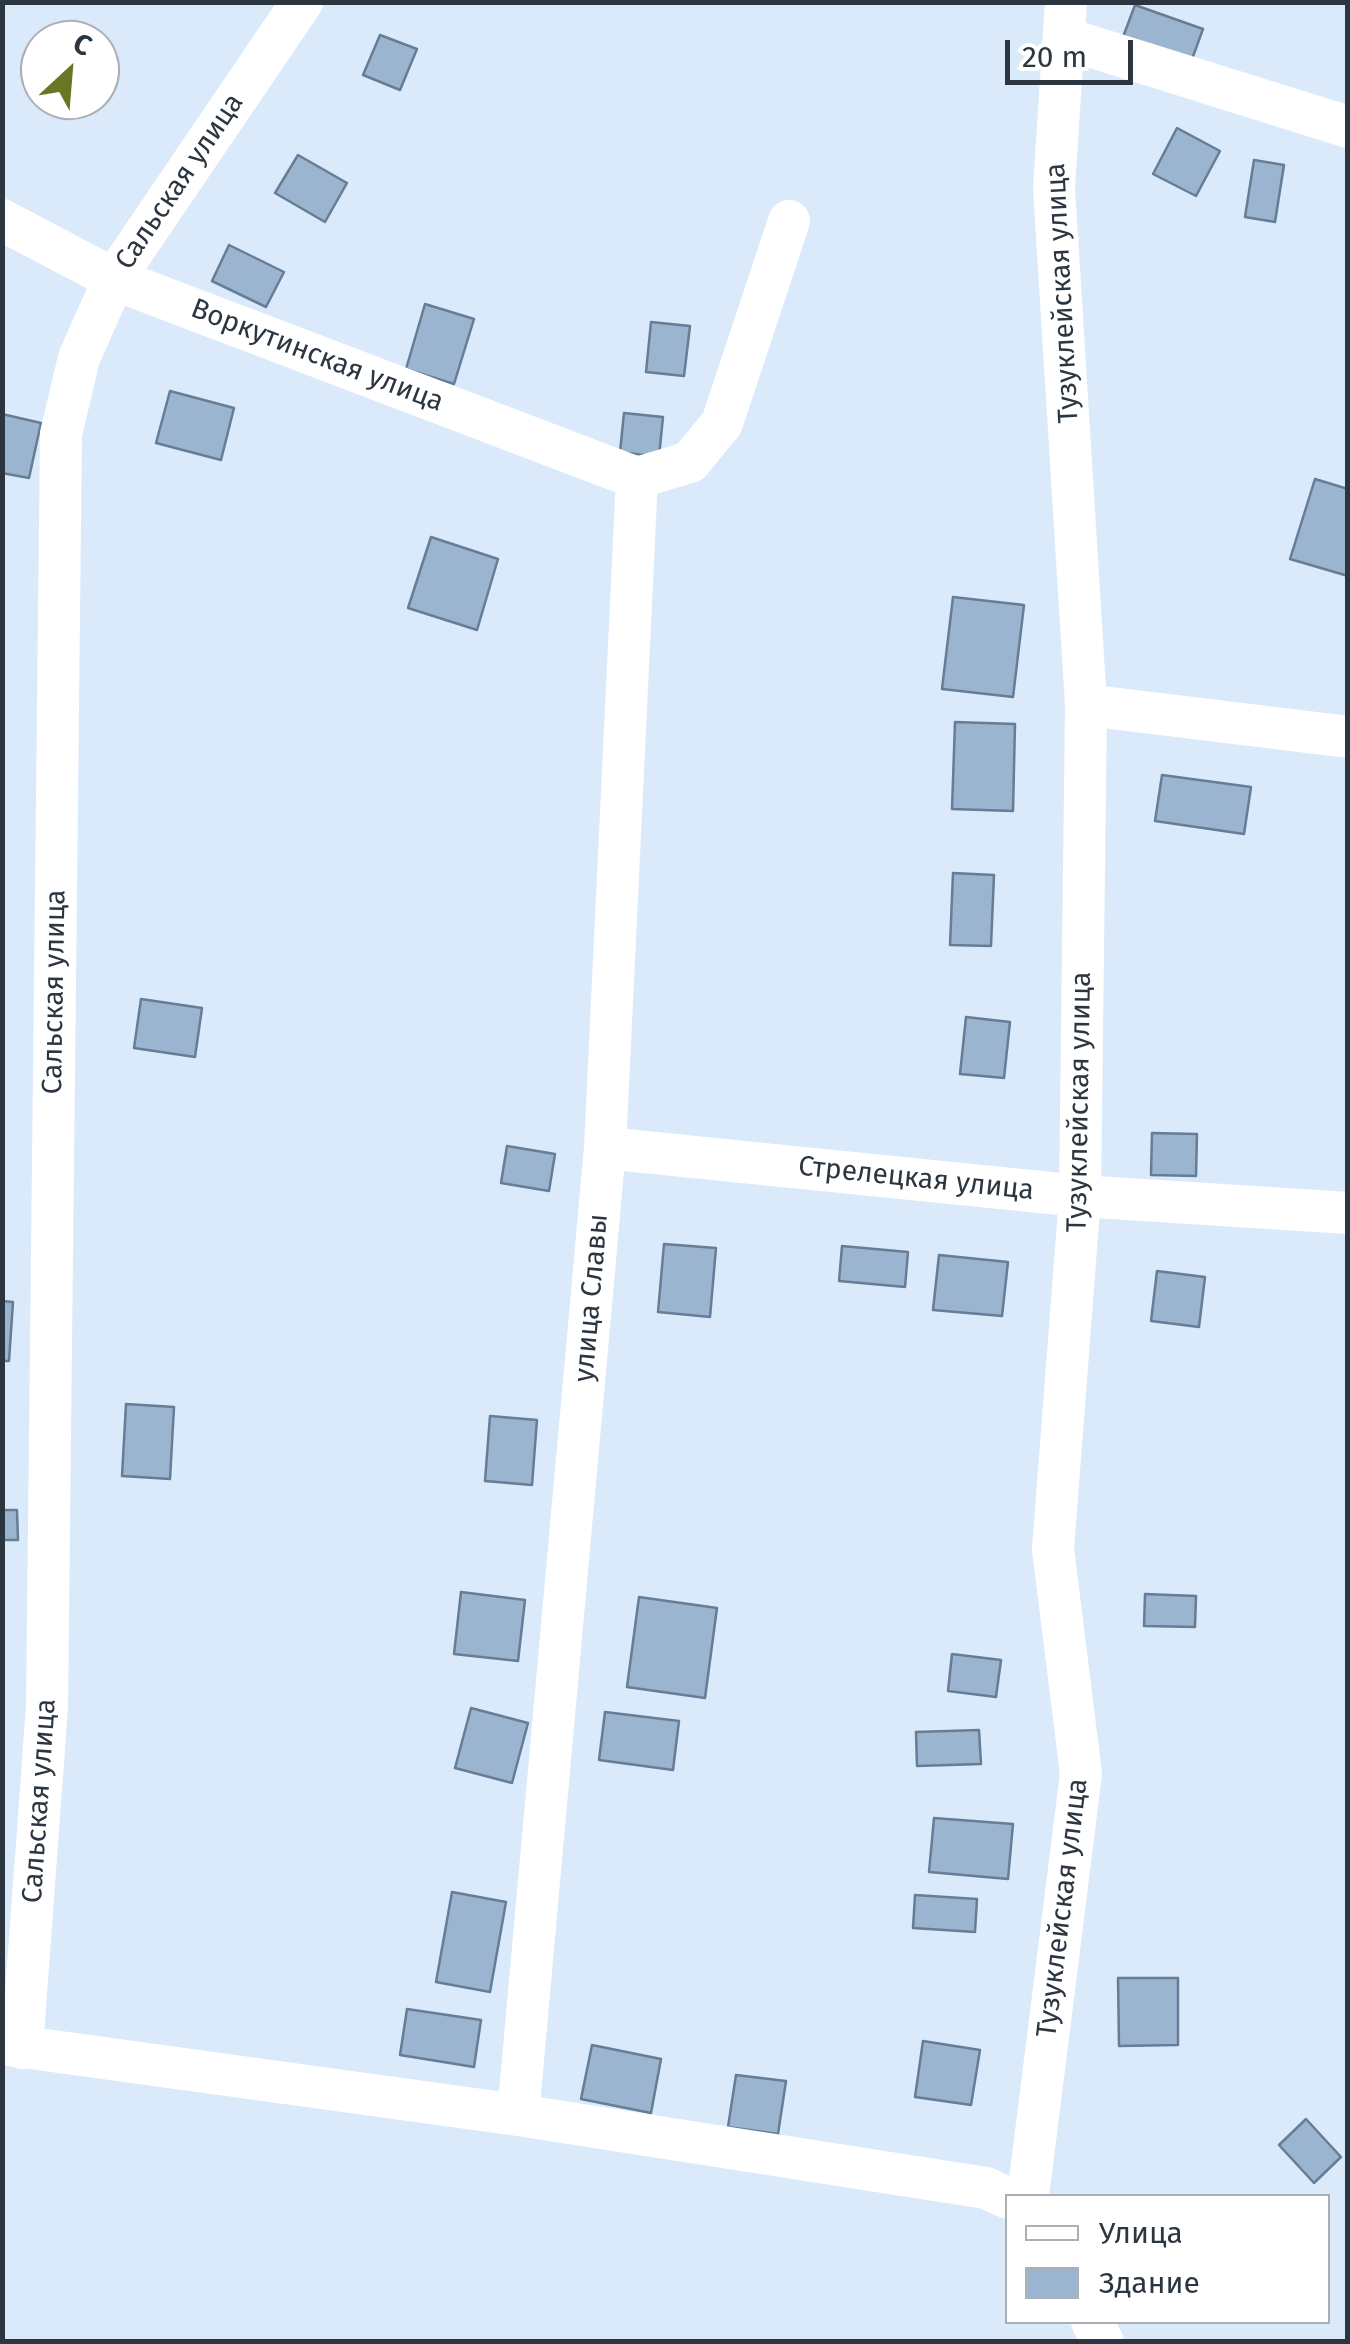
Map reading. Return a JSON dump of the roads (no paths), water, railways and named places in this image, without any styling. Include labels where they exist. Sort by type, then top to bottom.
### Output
[{"type":"street","name":"Сальская улица","points":[[12,2046],[48,1708],[61,434],[79,358],[114,278],[302,2]]},
{"type":"street","points":[[1065,20],[1348,127]]},
{"type":"street","name":"Тузуклейская улица","points":[[1028,2194],[1081,1774],[1053,1549],[1080,1196],[1086,706],[1054,188],[1065,20]]},
{"type":"street","name":"Воркутинская улица","points":[[2,220],[114,278],[637,478]]},
{"type":"street","points":[[637,478],[690,462],[722,423],[789,221]]},
{"type":"street","name":"улица Славы","points":[[518,2115],[605,1148],[637,478]]},
{"type":"street","points":[[1086,706],[1348,738]]},
{"type":"street","name":"Стрелецкая улица","points":[[605,1148],[1080,1196],[1348,1212]]},
{"type":"street","points":[[12,2046],[518,2115],[986,2188],[1005,2197]]}]
